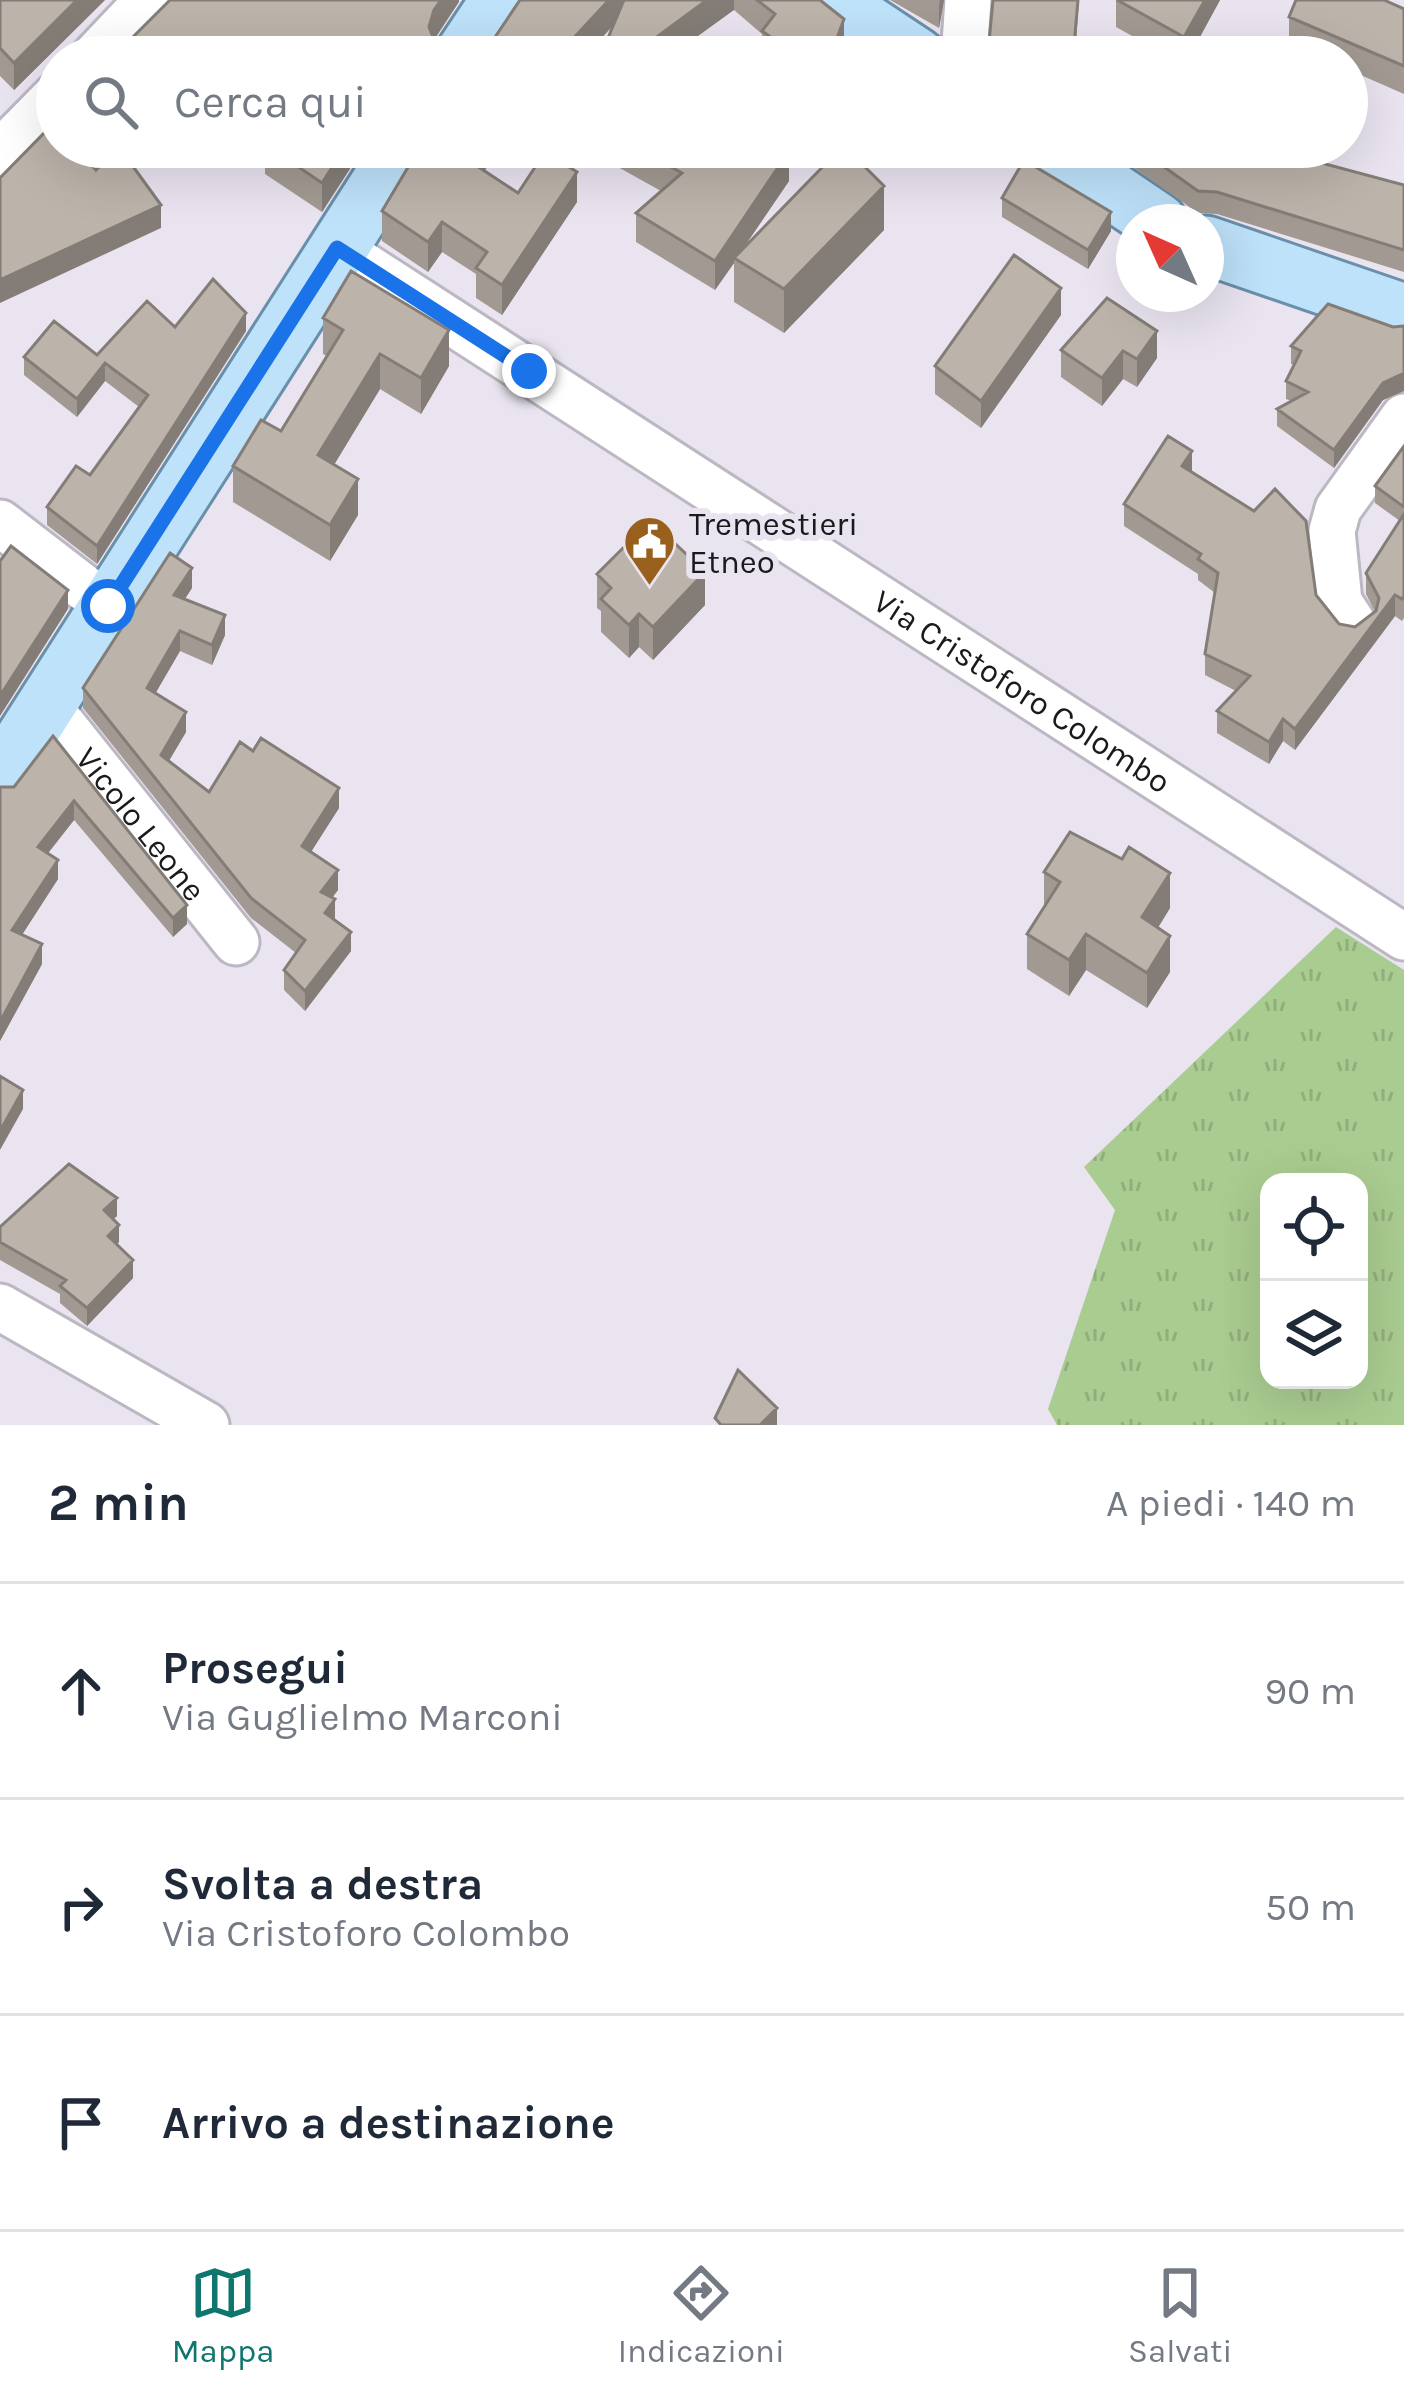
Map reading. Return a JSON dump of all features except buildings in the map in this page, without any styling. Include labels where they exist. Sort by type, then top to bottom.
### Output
[{"type":"main road","points":[[476,36],[500,0]]},
{"type":"main road","points":[[831,0],[885,36]]},
{"type":"main road","points":[[0,777],[389,168]]},
{"type":"main road","points":[[1078,168],[1131,204]]},
{"type":"main road","points":[[1224,251],[1404,313]]},
{"type":"street","points":[[114,36],[148,0]]},
{"type":"street","points":[[965,36],[968,0]]},
{"type":"street","points":[[7,133],[36,111]]},
{"type":"street","name":"Via Cristoforo Colombo","points":[[337,248],[1327,904],[1404,938]]},
{"type":"street","points":[[1352,622],[1339,602],[1332,530],[1338,509],[1404,416]]},
{"type":"street","points":[[0,523],[108,606]]},
{"type":"street","name":"Vicolo Leone","points":[[46,704],[236,942]]},
{"type":"street","points":[[0,1307],[206,1425]]},
{"type":"green space","points":[[1336,927],[1404,970],[1404,1425],[1057,1425],[1048,1409],[1115,1210],[1084,1167]]},
{"type":"place","name":"Tremestieri Etneo","points":[[650,588]]},
{"type":"route","points":[[108,606],[337,248],[529,371]]}]
